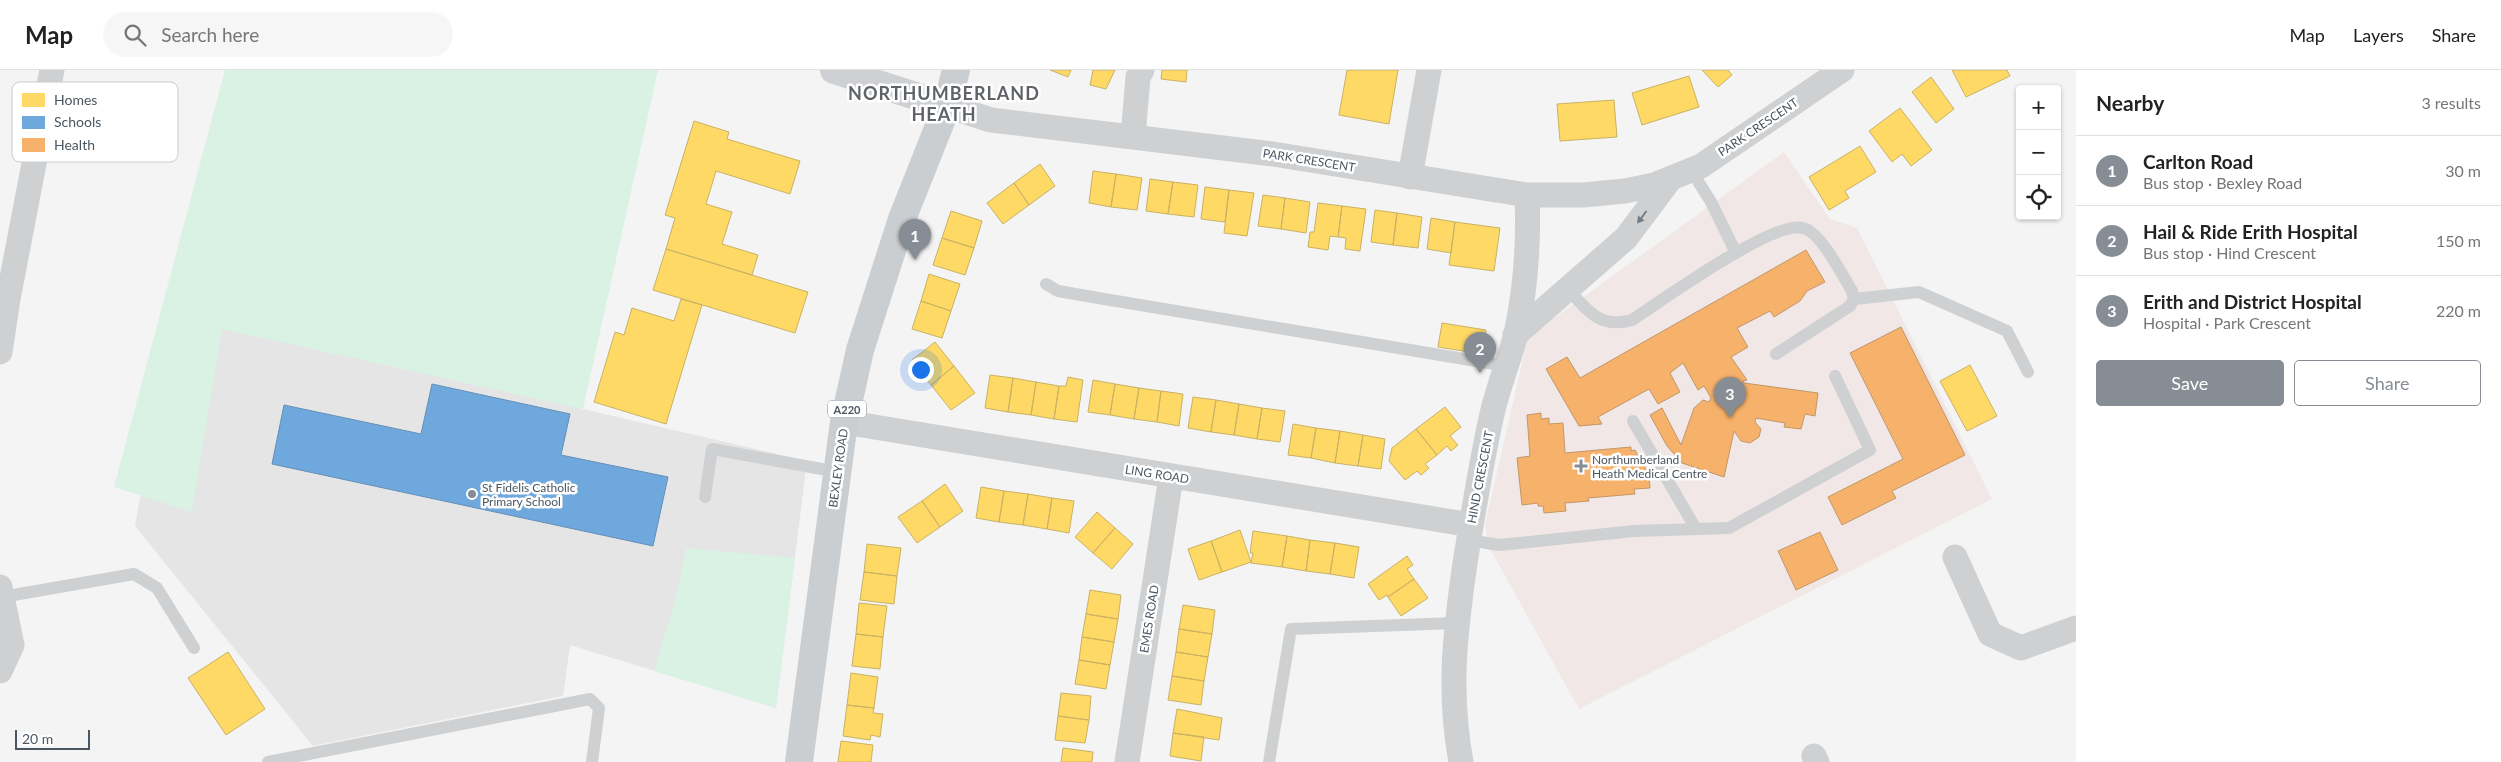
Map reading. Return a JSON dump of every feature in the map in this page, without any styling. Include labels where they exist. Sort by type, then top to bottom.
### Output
[{"type":"main road","name":"BEXLEY ROAD","points":[[800,762],[844,422],[860,350],[902,219],[947,106],[956,70]]},
{"type":"street","points":[[834,70],[947,106]]},
{"type":"street","points":[[1133,136],[1138,77],[1142,70]]},
{"type":"street","points":[[1410,177],[1428,70]]},
{"type":"street","name":"PARK CRESCENT","points":[[947,106],[991,120],[1273,154],[1527,196],[1583,196],[1654,185],[1701,166],[1842,70]]},
{"type":"street","points":[[0,352],[4,299],[33,162]]},
{"type":"street","name":"PARK CRESCENT","points":[[1516,335],[1626,238],[1681,174]]},
{"type":"street","name":"HIND CRESCENT","points":[[1461,762],[1455,728],[1452,668],[1457,623],[1470,532],[1492,413],[1516,335],[1526,282],[1527,196]]},
{"type":"street","name":"LING ROAD","points":[[844,422],[1171,477],[1470,532]]},
{"type":"street","name":"EMES ROAD","points":[[1127,762],[1171,477]]},
{"type":"street","points":[[1955,557],[1990,634],[2022,648],[2076,628]]},
{"type":"street","points":[[0,671],[12,645],[1,592]]},
{"type":"lane","points":[[1681,174],[1712,202],[1736,253]]},
{"type":"lane","points":[[1568,289],[1601,320],[1619,324],[1632,320],[1736,253],[1770,236],[1802,227],[1810,231],[1818,239],[1852,291],[1854,299],[1850,306],[1776,354]]},
{"type":"lane","points":[[1046,284],[1058,291],[1506,366]]},
{"type":"lane","points":[[1854,299],[1919,292],[2008,331],[2028,372]]},
{"type":"lane","points":[[1470,532],[1499,545],[1634,531],[1729,528],[1870,450],[1835,376]]},
{"type":"lane","points":[[1633,421],[1696,529]]},
{"type":"lane","points":[[705,497],[712,449],[838,472]]},
{"type":"lane","points":[[1,592],[134,574],[157,588],[194,648]]},
{"type":"lane","points":[[1269,762],[1291,629],[1457,623]]},
{"type":"lane","points":[[268,762],[590,699],[599,708],[592,762]]},
{"type":"shaded area","points":[[1784,152],[1830,219],[1857,228],[1992,499],[1579,709],[1489,547],[1485,525],[1528,337]]},
{"type":"shaded area","name":"St Fidelis Catholic Primary School","points":[[174,306],[583,409],[807,461],[776,708],[570,645],[563,696],[313,746],[135,526]]},
{"type":"green space","points":[[225,70],[658,70],[583,409],[222,329],[192,512],[114,487]]},
{"type":"green space","points":[[686,548],[795,558],[776,708],[654,671],[675,601]]},
{"type":"building: Homes","points":[[1050,70],[1071,70],[1068,77]]},
{"type":"building: Homes","points":[[1093,70],[1115,70],[1106,89],[1090,85]]},
{"type":"building: Homes","points":[[1162,70],[1187,70],[1186,82],[1161,79]]},
{"type":"building: Homes","points":[[1347,70],[1398,70],[1389,124],[1339,115]]},
{"type":"building: Homes","points":[[1702,70],[1728,70],[1732,75],[1718,87]]},
{"type":"building: Homes","points":[[1952,70],[2007,70],[2010,76],[1966,97]]},
{"type":"building: Homes","points":[[1689,76],[1699,107],[1642,125],[1632,93]]},
{"type":"building: Homes","points":[[1931,77],[1954,109],[1936,123],[1912,92]]},
{"type":"building: Homes","points":[[1614,100],[1617,137],[1560,141],[1557,104]]},
{"type":"building: Homes","points":[[1900,108],[1932,150],[1911,166],[1902,154],[1892,162],[1869,131]]},
{"type":"building: Homes","points":[[694,121],[729,132],[727,139],[800,161],[790,194],[716,171],[706,204],[732,212],[722,244],[758,255],[752,275],[666,249],[675,218],[665,215]]},
{"type":"building: Homes","points":[[1860,146],[1876,172],[1845,191],[1849,198],[1829,210],[1809,177]]},
{"type":"building: Homes","points":[[1040,164],[1055,186],[1029,205],[1014,183]]},
{"type":"building: Homes","points":[[1093,171],[1116,174],[1111,207],[1089,203]]},
{"type":"building: Homes","points":[[1116,174],[1142,178],[1137,210],[1111,207]]},
{"type":"building: Homes","points":[[1150,179],[1173,182],[1168,214],[1146,211]]},
{"type":"building: Homes","points":[[1173,182],[1198,185],[1194,217],[1168,214]]},
{"type":"building: Homes","points":[[1014,183],[1029,205],[1003,224],[987,203]]},
{"type":"building: Homes","points":[[1205,187],[1229,190],[1225,222],[1201,219]]},
{"type":"building: Homes","points":[[1229,190],[1254,193],[1247,236],[1224,233]]},
{"type":"building: Homes","points":[[1263,195],[1285,198],[1281,229],[1258,226]]},
{"type":"building: Homes","points":[[1285,198],[1310,202],[1306,233],[1281,229]]},
{"type":"building: Homes","points":[[1318,203],[1342,206],[1338,237],[1330,236],[1328,250],[1308,247],[1310,232],[1314,232]]},
{"type":"building: Homes","points":[[1342,206],[1366,209],[1360,251],[1345,249],[1346,238],[1338,237]]},
{"type":"building: Homes","points":[[1375,210],[1397,213],[1393,245],[1371,242]]},
{"type":"building: Homes","points":[[951,211],[982,221],[974,248],[942,238]]},
{"type":"building: Homes","points":[[1397,213],[1422,217],[1418,248],[1393,245]]},
{"type":"building: Homes","points":[[1431,218],[1455,222],[1451,253],[1427,249]]},
{"type":"building: Homes","points":[[1455,222],[1500,228],[1494,271],[1449,265]]},
{"type":"building: Homes","points":[[942,238],[974,248],[965,275],[933,265]]},
{"type":"building: Homes","points":[[666,249],[808,292],[795,333],[653,290]]},
{"type":"building: Homes","points":[[929,274],[960,284],[951,311],[921,301]]},
{"type":"building: Homes","points":[[681,299],[702,305],[666,424],[594,402],[615,332],[624,335],[632,308],[674,321]]},
{"type":"building: Homes","points":[[921,301],[951,311],[942,338],[912,329]]},
{"type":"building: Homes","points":[[1442,323],[1486,330],[1482,354],[1438,347]]},
{"type":"building: Homes","points":[[935,342],[954,366],[931,385],[912,360]]},
{"type":"building: Homes","points":[[1970,365],[1997,416],[1967,431],[1940,381]]},
{"type":"building: Homes","points":[[954,366],[975,393],[951,410],[931,385]]},
{"type":"building: Homes","points":[[990,375],[1013,378],[1008,412],[985,408]]},
{"type":"building: Homes","points":[[1068,377],[1083,380],[1077,422],[1054,419],[1059,386],[1066,386]]},
{"type":"building: Homes","points":[[1013,378],[1036,382],[1031,415],[1008,412]]},
{"type":"building: Homes","points":[[1093,380],[1115,384],[1110,415],[1088,412]]},
{"type":"building: Homes","points":[[1036,382],[1059,386],[1054,419],[1031,415]]},
{"type":"building: Homes","points":[[1115,384],[1139,388],[1134,419],[1110,415]]},
{"type":"building: Homes","points":[[1139,388],[1161,391],[1157,422],[1134,419]]},
{"type":"building: Homes","points":[[1161,391],[1183,394],[1179,426],[1157,422]]},
{"type":"building: Homes","points":[[1193,397],[1216,400],[1211,432],[1188,428]]},
{"type":"building: Homes","points":[[1216,400],[1239,404],[1234,435],[1211,432]]},
{"type":"building: Homes","points":[[1239,404],[1262,408],[1257,439],[1234,435]]},
{"type":"building: Homes","points":[[1445,407],[1461,427],[1450,436],[1458,445],[1451,451],[1447,446],[1437,455],[1416,429]]},
{"type":"building: Homes","points":[[1262,408],[1285,411],[1280,442],[1257,439]]},
{"type":"building: Homes","points":[[1293,424],[1316,428],[1311,458],[1288,455]]},
{"type":"building: Homes","points":[[1316,428],[1340,431],[1335,463],[1311,458]]},
{"type":"building: Homes","points":[[1416,429],[1437,455],[1425,464],[1429,468],[1421,475],[1417,471],[1405,480],[1389,461],[1392,448]]},
{"type":"building: Homes","points":[[1340,431],[1363,435],[1358,466],[1335,463]]},
{"type":"building: Homes","points":[[1363,435],[1385,439],[1381,469],[1358,466]]},
{"type":"building: Homes","points":[[945,484],[963,511],[940,527],[922,501]]},
{"type":"building: Homes","points":[[981,487],[1004,491],[999,522],[976,518]]},
{"type":"building: Homes","points":[[1004,491],[1028,494],[1023,525],[999,522]]},
{"type":"building: Homes","points":[[1028,494],[1052,498],[1047,529],[1023,525]]},
{"type":"building: Homes","points":[[1052,498],[1074,501],[1069,533],[1047,529]]},
{"type":"building: Homes","points":[[922,501],[940,527],[917,543],[898,517]]},
{"type":"building: Homes","points":[[1097,512],[1115,528],[1093,553],[1075,537]]},
{"type":"building: Homes","points":[[1115,528],[1133,544],[1112,569],[1093,553]]},
{"type":"building: Homes","points":[[1240,530],[1251,562],[1222,572],[1211,541]]},
{"type":"building: Homes","points":[[1253,531],[1287,536],[1282,567],[1251,563],[1253,553],[1250,553]]},
{"type":"building: Homes","points":[[1287,536],[1310,540],[1306,571],[1282,567]]},
{"type":"building: Homes","points":[[1310,540],[1335,543],[1330,574],[1306,571]]},
{"type":"building: Homes","points":[[1211,541],[1222,572],[1199,580],[1188,549]]},
{"type":"building: Homes","points":[[1335,543],[1359,547],[1354,578],[1330,574]]},
{"type":"building: Homes","points":[[867,544],[901,548],[897,576],[864,572]]},
{"type":"building: Homes","points":[[1407,556],[1413,565],[1407,569],[1414,579],[1388,597],[1387,595],[1379,600],[1368,584]]},
{"type":"building: Homes","points":[[864,572],[897,576],[894,604],[860,600]]},
{"type":"building: Homes","points":[[1414,579],[1428,598],[1401,616],[1388,597]]},
{"type":"building: Homes","points":[[1090,590],[1121,595],[1118,619],[1086,614]]},
{"type":"building: Homes","points":[[859,603],[887,606],[883,637],[856,634]]},
{"type":"building: Homes","points":[[1183,605],[1215,610],[1212,634],[1179,629]]},
{"type":"building: Homes","points":[[1086,614],[1118,619],[1114,642],[1082,637]]},
{"type":"building: Homes","points":[[1179,629],[1212,634],[1208,657],[1176,652]]},
{"type":"building: Homes","points":[[856,634],[883,637],[880,669],[852,666]]},
{"type":"building: Homes","points":[[1082,637],[1114,642],[1110,665],[1079,660]]},
{"type":"building: Homes","points":[[228,652],[265,709],[226,735],[188,678]]},
{"type":"building: Homes","points":[[1176,652],[1208,657],[1204,681],[1172,676]]},
{"type":"building: Homes","points":[[1079,660],[1110,665],[1106,689],[1075,684]]},
{"type":"building: Homes","points":[[851,673],[878,677],[874,708],[847,705]]},
{"type":"building: Homes","points":[[1172,676],[1204,681],[1201,705],[1168,700]]},
{"type":"building: Homes","points":[[1061,693],[1091,696],[1089,720],[1058,716]]},
{"type":"building: Homes","points":[[847,705],[874,708],[873,713],[883,714],[880,737],[871,735],[870,740],[843,736]]},
{"type":"building: Homes","points":[[1177,709],[1222,718],[1219,740],[1173,733]]},
{"type":"building: Homes","points":[[1058,716],[1089,720],[1085,743],[1055,740]]},
{"type":"building: Homes","points":[[1173,733],[1204,737],[1201,761],[1170,756]]},
{"type":"building: Homes","points":[[841,741],[873,745],[871,762],[838,762]]},
{"type":"building: Homes","points":[[1063,748],[1093,752],[1092,762],[1061,762]]},
{"type":"building: Schools","points":[[432,384],[570,414],[561,455],[668,477],[653,546],[272,464],[284,405],[421,434]]},
{"type":"building: Health","points":[[1806,250],[1825,282],[1807,291],[1800,301],[1774,317],[1770,311],[1737,328],[1748,347],[1731,357],[1747,380],[1743,381],[1744,383],[1818,393],[1815,416],[1805,414],[1801,429],[1784,427],[1785,423],[1756,418],[1755,422],[1761,429],[1759,437],[1750,443],[1741,441],[1734,431],[1724,477],[1682,463],[1667,446],[1650,415],[1662,408],[1681,445],[1694,408],[1703,400],[1709,402],[1711,398],[1704,386],[1698,390],[1683,363],[1670,373],[1680,392],[1658,404],[1649,389],[1598,417],[1602,424],[1579,426],[1546,369],[1567,357],[1580,378]]},
{"type":"building: Health","points":[[1901,327],[1965,455],[1892,491],[1896,498],[1842,525],[1828,497],[1903,459],[1850,353]]},
{"type":"building: Health","name":"Northumberland Heath Medical Centre","points":[[1541,413],[1541,419],[1549,418],[1549,424],[1563,423],[1565,453],[1631,447],[1631,451],[1635,450],[1649,475],[1650,488],[1634,489],[1635,494],[1588,498],[1589,501],[1565,503],[1566,511],[1544,513],[1543,506],[1538,506],[1538,503],[1522,505],[1517,458],[1530,456],[1527,415]]},
{"type":"building: Health","points":[[1820,532],[1838,570],[1796,590],[1778,551]]},
{"type":"place","name":"Carlton Road","points":[[915,260]]},
{"type":"place","name":"Hail & Ride Erith Hospital","points":[[1480,373]]},
{"type":"place","name":"Erith and District Hospital","points":[[1730,418]]},
{"type":"place","name":"Northumberland Heath Medical Centre","points":[[1581,466]]},
{"type":"place","name":"St Fidelis Catholic Primary School","points":[[472,494]]},
{"type":"district","name":"NORTHUMBERLAND HEATH","points":[[944,103]]}]
